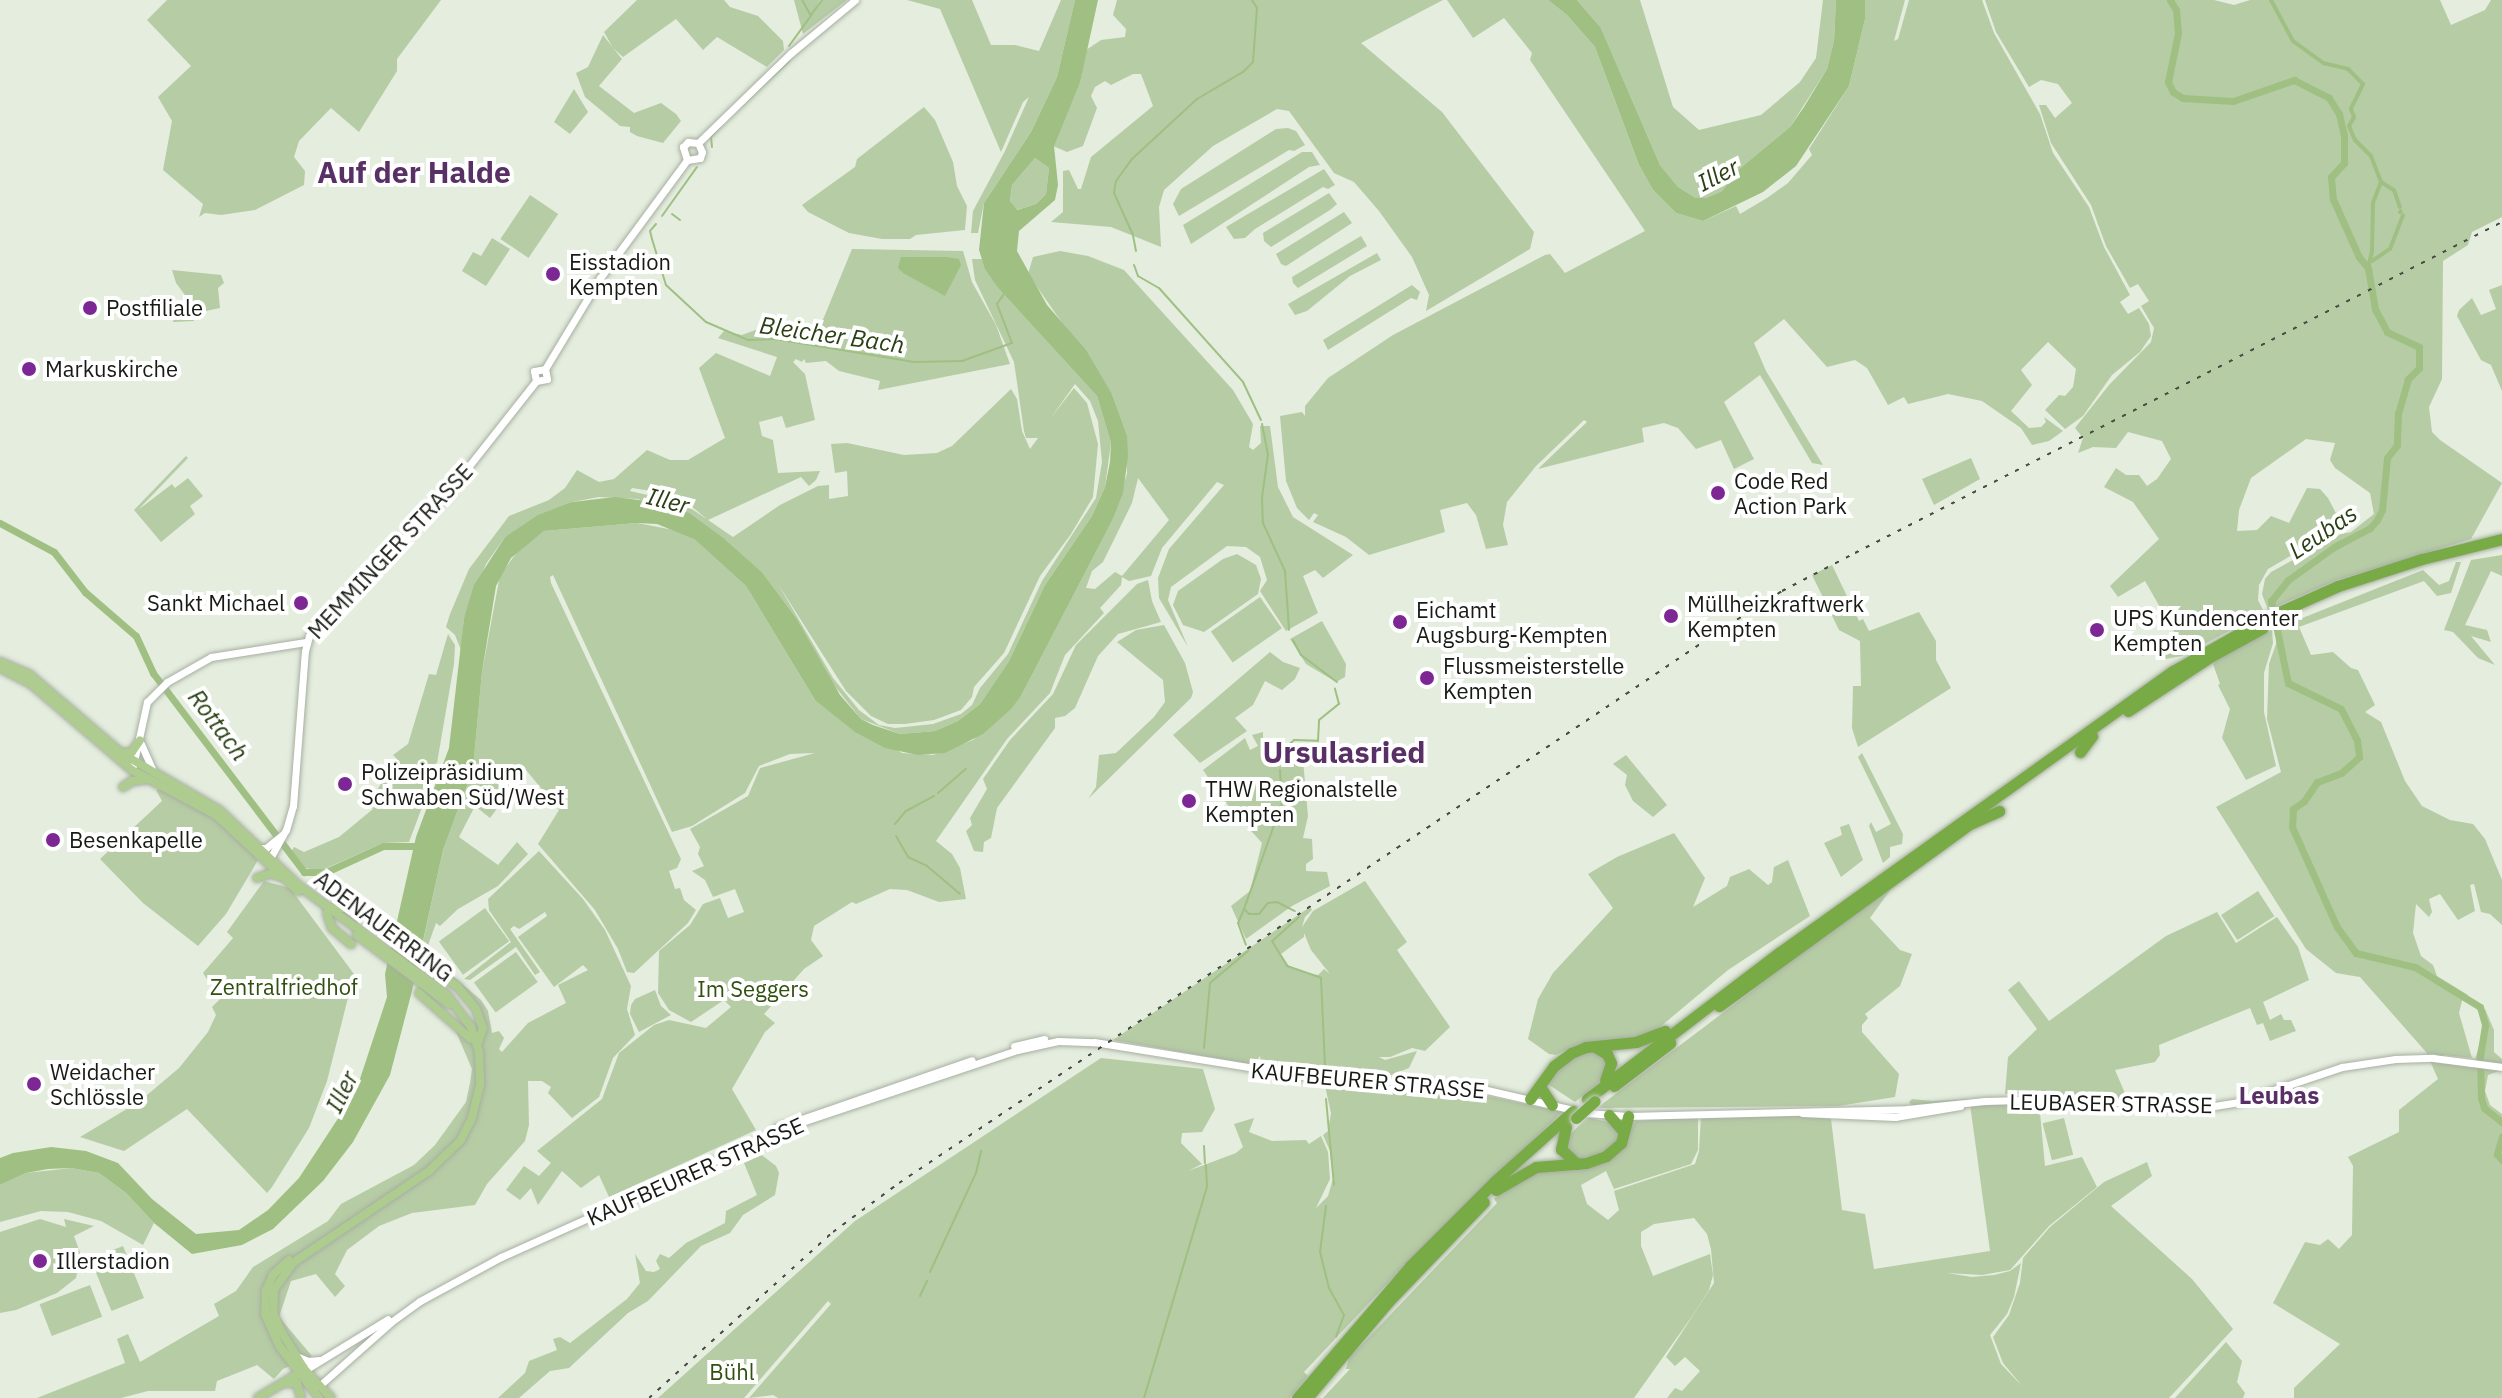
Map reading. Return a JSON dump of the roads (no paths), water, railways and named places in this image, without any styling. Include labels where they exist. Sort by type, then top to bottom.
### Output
[{"type":"highway","points":[[2177,661],[2206,651],[2386,569],[2480,548],[2502,539]]},
{"type":"highway","points":[[2480,548],[2502,547]]},
{"type":"highway","points":[[1591,1100],[1602,1086],[1687,1020],[2092,736],[2258,626]]},
{"type":"highway","points":[[1297,1398],[1410,1266],[1591,1100],[2072,741],[2206,651]]},
{"type":"highway","points":[[2072,741],[2102,712]]},
{"type":"highway","points":[[2080,752],[2092,736]]},
{"type":"highway","points":[[1970,824],[1999,811]]},
{"type":"highway","points":[[1533,1100],[1565,1056],[1595,1047],[1636,1042],[1687,1020]]},
{"type":"highway","points":[[1595,1047],[1607,1054],[1611,1063],[1602,1086]]},
{"type":"highway","points":[[1543,1083],[1552,1105]]},
{"type":"highway","points":[[1609,1115],[1621,1129]]},
{"type":"highway","points":[[1496,1190],[1536,1167],[1577,1164],[1606,1156],[1621,1143],[1625,1116]]},
{"type":"highway","points":[[1621,1143],[1625,1116]]},
{"type":"highway","points":[[1563,1124],[1561,1149],[1566,1158],[1577,1164]]},
{"type":"highway","points":[[1307,1398],[1389,1301],[1563,1124]]},
{"type":"main road","name":"MEMMINGER STRASSE","points":[[698,143],[786,58],[855,0]]},
{"type":"main road","name":"MEMMINGER STRASSE","points":[[687,160],[683,147],[692,142],[698,143]]},
{"type":"main road","name":"MEMMINGER STRASSE","points":[[134,766],[147,702],[158,689],[211,657],[306,642],[320,621],[446,495],[536,381],[547,379],[545,369],[608,265],[662,199],[687,160],[700,158],[702,152],[698,143]]},
{"type":"main road","points":[[269,861],[283,834],[296,785],[306,642]]},
{"type":"main road","name":"ADENAUERRING","points":[[0,662],[30,675],[134,766]]},
{"type":"main road","name":"ADENAUERRING","points":[[0,668],[30,683],[134,766],[219,810],[261,848],[278,876],[455,1002],[467,1025],[481,1070],[478,1098],[461,1140],[429,1171],[283,1265],[266,1290],[265,1314],[302,1372],[312,1394]]},
{"type":"main road","points":[[121,753],[132,752],[140,740]]},
{"type":"main road","points":[[123,787],[132,781],[156,777],[145,760],[140,740]]},
{"type":"main road","name":"ADENAUERRING","points":[[156,777],[216,815],[333,914]]},
{"type":"main road","points":[[261,848],[275,846]]},
{"type":"main road","points":[[257,878],[272,873],[278,876]]},
{"type":"main road","points":[[351,944],[334,931],[333,914],[359,916]]},
{"type":"main road","points":[[419,993],[438,1008],[454,1028],[474,1042],[483,1035],[481,1021],[457,986],[426,966]]},
{"type":"main road","points":[[454,1028],[467,1025],[477,1027],[481,1021]]},
{"type":"main road","name":"KAUFBEURER STRASSE","points":[[302,1372],[449,1279],[786,1123],[1024,1042],[1055,1038],[1261,1071],[1339,1080],[1458,1085],[1609,1115],[1787,1111]]},
{"type":"main road","name":"KAUFBEURER STRASSE","points":[[312,1394],[391,1322],[450,1283],[748,1144],[814,1118],[1017,1050],[1058,1041],[1094,1042]]},
{"type":"main road","name":"LEUBASER STRASSE","points":[[1787,1111],[1919,1108],[1969,1102],[2068,1099],[2208,1107],[2251,1098],[2342,1067],[2419,1057],[2502,1067]]},
{"type":"main road","points":[[1787,1111],[1838,1117],[1895,1117],[1946,1111],[1969,1102]]},
{"type":"main road","points":[[292,1358],[323,1360],[324,1368],[331,1375],[332,1398],[312,1394],[297,1383],[279,1384],[292,1358]]},
{"type":"main road","points":[[259,1397],[302,1372]]},
{"type":"waterway","name":"Bleicher Bach","points":[[789,46],[811,16],[802,0]]},
{"type":"waterway","points":[[811,15],[822,0]]},
{"type":"waterway","points":[[1136,251],[1133,235],[1114,193],[1116,181],[1132,159],[1197,99],[1243,72],[1253,62],[1257,8],[1252,0]]},
{"type":"waterway","name":"Leubas","points":[[2170,0],[2176,10],[2178,33],[2168,82],[2173,92],[2183,98],[2233,101],[2294,80],[2329,98],[2339,114],[2344,135],[2344,163],[2331,177],[2333,199],[2359,257],[2368,268],[2375,309],[2387,332],[2419,347],[2419,368],[2408,379],[2398,413],[2397,445],[2387,458],[2382,510],[2377,520],[2370,528],[2334,547],[2288,580],[2271,601],[2288,683],[2341,709],[2357,740],[2359,757],[2341,773],[2317,782],[2304,801],[2293,809],[2292,827],[2337,927],[2356,953],[2415,967],[2480,1007],[2485,1025],[2480,1056],[2481,1098],[2484,1108],[2502,1122]]},
{"type":"waterway","points":[[2271,0],[2293,41],[2323,63],[2348,69],[2363,84],[2351,109],[2354,117],[2349,126],[2355,140],[2371,156],[2381,182],[2373,203],[2372,251],[2368,268]]},
{"type":"waterway","name":"Bleicher Bach","points":[[736,111],[789,61]]},
{"type":"waterway","name":"Bleicher Bach","points":[[712,147],[711,137],[720,127]]},
{"type":"waterway","name":"Bleicher Bach","points":[[662,216],[697,167]]},
{"type":"waterway","points":[[2381,182],[2394,190],[2400,207]]},
{"type":"waterway","points":[[672,214],[680,220]]},
{"type":"waterway","points":[[2372,261],[2390,249],[2403,215]]},
{"type":"waterway","name":"Bleicher Bach","points":[[656,224],[650,231],[666,285],[706,322],[748,340],[775,339],[914,362],[962,361],[1012,343],[997,304],[1004,294]]},
{"type":"waterway","points":[[1134,265],[1138,276],[1159,288],[1243,382],[1261,420]]},
{"type":"waterway","points":[[1262,424],[1268,454],[1262,498],[1263,523],[1285,571],[1289,630]]},
{"type":"waterway","name":"Rottach","points":[[0,523],[54,552],[85,592],[136,636],[153,673],[304,872],[326,872],[383,846],[424,846]]},
{"type":"waterway","points":[[1293,640],[1301,655],[1337,682]]},
{"type":"waterway","points":[[1283,750],[1294,740],[1318,741],[1319,720],[1339,704],[1335,689]]},
{"type":"waterway","points":[[938,793],[966,769]]},
{"type":"waterway","points":[[1280,770],[1282,803],[1244,909],[1249,914],[1259,914],[1268,903],[1277,902],[1295,911]]},
{"type":"waterway","points":[[895,824],[906,811],[934,796]]},
{"type":"waterway","points":[[896,836],[908,857],[927,866],[960,894]]},
{"type":"waterway","points":[[1244,909],[1238,923],[1246,945]]},
{"type":"waterway","points":[[1299,917],[1272,941],[1287,966],[1321,978],[1325,1065]]},
{"type":"waterway","points":[[1204,1048],[1210,983],[1248,951]]},
{"type":"waterway","points":[[1326,1099],[1334,1185]]},
{"type":"waterway","name":"Leubas","points":[[2502,1136],[2497,1154],[2502,1160]]},
{"type":"waterway","points":[[1204,1146],[1205,1163]]},
{"type":"waterway","points":[[930,1272],[976,1173],[981,1151]]},
{"type":"waterway","points":[[1144,1398],[1207,1186],[1206,1165]]},
{"type":"waterway","points":[[1326,1206],[1320,1252],[1329,1288],[1344,1315],[1336,1337]]},
{"type":"waterway","points":[[920,1296],[927,1281]]},
{"type":"railway","points":[[649,1398],[833,1232],[899,1183],[1782,591],[2502,222]]},
{"type":"place","name":"Eisstadion Kempten","points":[[553,274]]},
{"type":"place","name":"Postfiliale","points":[[90,308]]},
{"type":"place","name":"Markuskirche","points":[[29,369]]},
{"type":"place","name":"Code Red Action Park","points":[[1718,493]]},
{"type":"place","name":"Sankt Michael","points":[[301,603]]},
{"type":"place","name":"Müllheizkraftwerk Kempten","points":[[1671,616]]},
{"type":"place","name":"Eichamt Augsburg-Kempten","points":[[1400,622]]},
{"type":"place","name":"UPS Kundencenter Kempten","points":[[2097,630]]},
{"type":"place","name":"Flussmeisterstelle Kempten","points":[[1427,678]]},
{"type":"place","name":"Polizeipräsidium Schwaben Süd/West","points":[[345,784]]},
{"type":"place","name":"THW Regionalstelle Kempten","points":[[1189,801]]},
{"type":"place","name":"Besenkapelle","points":[[53,840]]},
{"type":"place","name":"Weidacher Schlössle","points":[[34,1084]]},
{"type":"place","name":"Illerstadion","points":[[40,1261]]},
{"type":"district","name":"Auf der Halde","points":[[414,172]]},
{"type":"district","name":"Ursulasried","points":[[1344,752]]},
{"type":"district","name":"Leubas","points":[[2279,1096]]},
{"type":"water label","name":"Iller","points":[[1718,175]]},
{"type":"water label","name":"Iller","points":[[668,501]]},
{"type":"water label","name":"Iller","points":[[342,1092]]},
{"type":"park label","name":"Zentralfriedhof","points":[[284,987]]},
{"type":"park label","name":"Im Seggers","points":[[753,989]]},
{"type":"park label","name":"Bühl","points":[[732,1372]]}]
